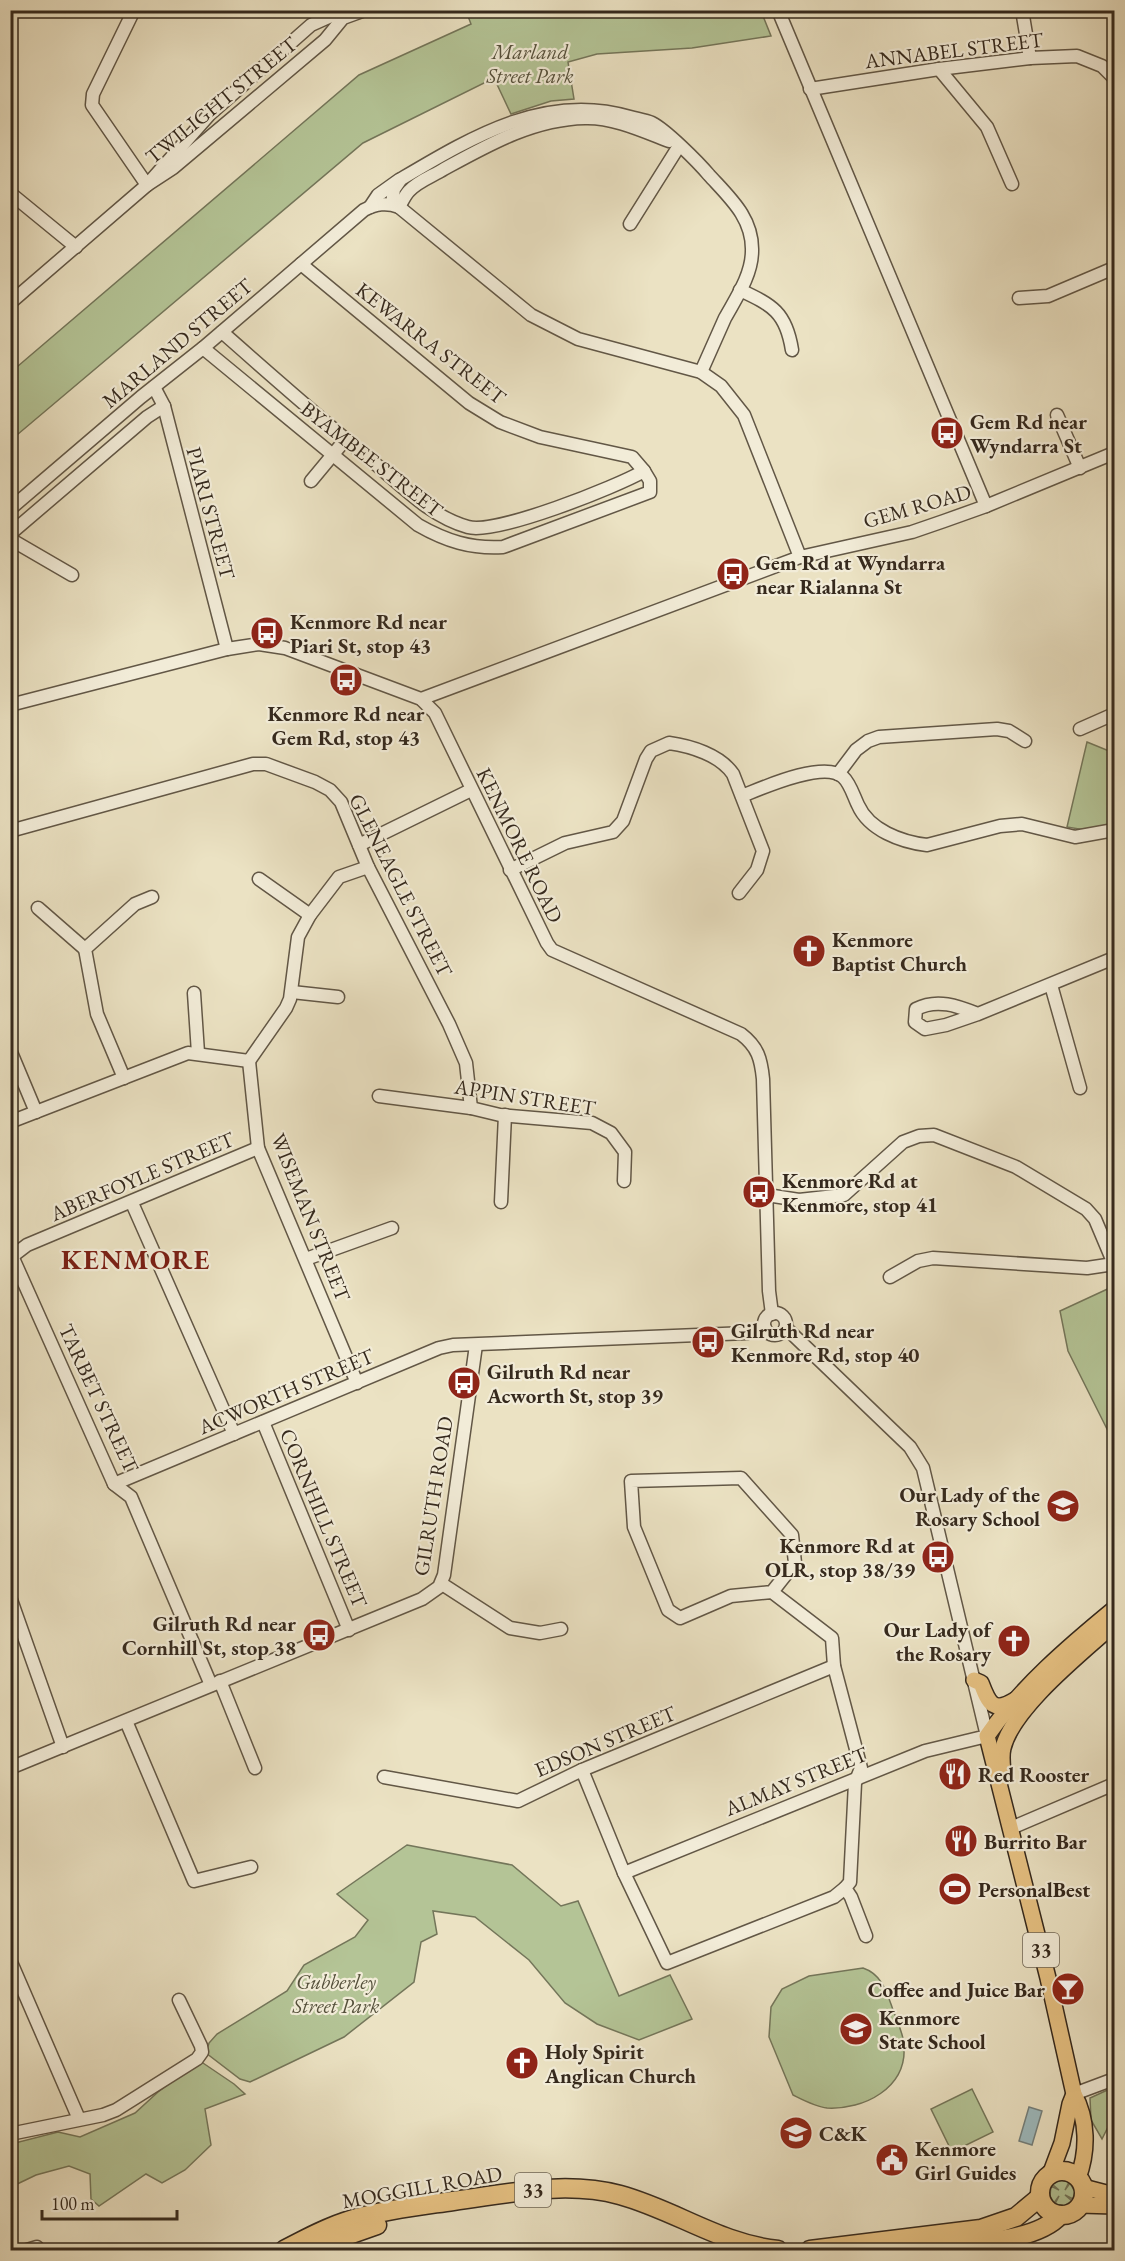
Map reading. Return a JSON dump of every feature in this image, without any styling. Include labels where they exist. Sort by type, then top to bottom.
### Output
[{"type":"highway","points":[[1050,2175],[1061,2171],[1067,2172],[1080,2190]]},
{"type":"highway","name":"33","points":[[1007,2239],[1025,2211],[1040,2197],[1041,2185],[1050,2175]]},
{"type":"highway","name":"MOGGILL ROAD","points":[[286,2250],[338,2224],[369,2215],[518,2192],[565,2188],[621,2195],[738,2244],[778,2250]]},
{"type":"highway","name":"33","points":[[897,2250],[1007,2239],[1054,2221],[1060,2215],[1074,2212],[1080,2190]]},
{"type":"highway","points":[[1040,2197],[1047,2209],[1060,2215]]},
{"type":"highway","name":"MOGGILL ROAD","points":[[315,2250],[336,2244],[366,2228],[394,2221],[535,2200],[573,2198],[623,2209],[724,2250]]},
{"type":"highway","name":"33","points":[[810,2250],[971,2231],[1007,2239]]},
{"type":"main road","name":"33","points":[[1001,1792],[1005,1780],[1002,1757],[1004,1746],[1025,1700],[1061,1655],[1114,1609]]},
{"type":"main road","name":"33","points":[[1080,2190],[1086,2133],[1083,2111],[1074,2094],[987,1736],[999,1719],[1060,1672],[1114,1624]]},
{"type":"main road","points":[[974,1680],[981,1683],[987,1701],[991,1704],[1004,1707],[1025,1700]]},
{"type":"main road","name":"33","points":[[1050,2175],[1062,2143],[1074,2094]]},
{"type":"main road","points":[[1080,2190],[1114,2195]]},
{"type":"main road","points":[[1080,2190],[1114,2206]]},
{"type":"street","points":[[134,10],[93,94],[92,105],[147,185]]},
{"type":"street","name":"TWILIGHT STREET","points":[[10,303],[147,185],[208,115],[311,25],[331,16],[364,10]]},
{"type":"street","name":"GEM ROAD","points":[[421,699],[800,557],[912,532],[987,506],[778,10]]},
{"type":"street","points":[[1022,10],[1030,58]]},
{"type":"street","name":"TWILIGHT STREET","points":[[147,185],[173,168],[325,40],[340,14]]},
{"type":"street","name":"ANNABEL STREET","points":[[810,89],[939,69],[1030,58],[1077,56],[1101,66],[1114,78]]},
{"type":"street","points":[[939,69],[987,127],[1012,184]]},
{"type":"street","name":"MARLAND STREET","points":[[10,509],[370,207],[378,195],[401,179],[481,135],[521,118],[553,110],[584,108],[612,111],[653,123],[698,162],[742,212],[751,233],[752,254],[746,278],[700,372]]},
{"type":"street","name":"MARLAND STREET","points":[[396,206],[409,191],[463,159],[524,129],[556,120],[587,117],[614,122],[680,146]]},
{"type":"street","points":[[630,224],[680,146]]},
{"type":"street","points":[[396,206],[394,189],[401,179]]},
{"type":"street","points":[[10,193],[76,247]]},
{"type":"street","points":[[370,207],[379,204],[396,206],[531,315],[578,339],[700,372],[721,386],[744,415],[800,557]]},
{"type":"street","name":"KEWARRA STREET","points":[[301,264],[469,403],[500,422],[540,437],[632,457],[644,471]]},
{"type":"street","points":[[1019,298],[1048,296],[1114,268]]},
{"type":"street","points":[[740,290],[770,304],[779,314],[786,324],[792,350]]},
{"type":"street","name":"BYAMBEE STREET","points":[[203,348],[418,525],[462,545],[503,548],[644,495],[651,490],[644,471],[566,504],[501,526],[470,528],[431,510],[345,440],[222,332]]},
{"type":"street","name":"PIARI STREET","points":[[154,387],[164,406],[227,649]]},
{"type":"street","name":"MARLAND STREET","points":[[10,534],[147,417],[164,406]]},
{"type":"street","points":[[1057,415],[1080,468]]},
{"type":"street","points":[[311,481],[345,440]]},
{"type":"street","points":[[987,506],[1114,453]]},
{"type":"street","points":[[10,539],[72,575]]},
{"type":"street","points":[[10,705],[227,649],[259,644],[285,648],[421,699]]},
{"type":"street","name":"KENMORE ROAD","points":[[421,699],[435,713],[547,943],[558,954],[741,1034],[755,1046],[762,1064],[769,1291],[772,1314]]},
{"type":"street","points":[[1080,729],[1114,714]]},
{"type":"street","points":[[838,774],[856,750],[868,741],[890,735],[997,729],[1009,731],[1024,741]]},
{"type":"street","points":[[510,870],[565,843],[613,832],[623,821],[651,751],[669,743],[718,758],[727,764],[733,774],[763,851],[757,870],[739,894]]},
{"type":"street","name":"GLENEAGLE STREET","points":[[10,831],[253,764],[266,764],[330,790],[341,802],[368,867],[449,1024],[466,1063],[471,1108]]},
{"type":"street","points":[[742,796],[789,777],[826,772],[838,774],[847,782],[859,809],[874,826],[915,844],[927,845],[1000,826],[1022,824],[1075,837],[1114,830]]},
{"type":"street","points":[[359,845],[471,790]]},
{"type":"street","points":[[10,1122],[188,1053],[249,1061],[286,1008],[292,992],[298,937],[310,915],[339,877],[368,867]]},
{"type":"street","points":[[259,879],[310,915]]},
{"type":"street","points":[[86,949],[135,904],[152,897]]},
{"type":"street","points":[[39,908],[86,949],[98,1014],[124,1078]]},
{"type":"street","points":[[978,1014],[1114,958]]},
{"type":"street","points":[[1051,985],[1080,1088]]},
{"type":"street","points":[[292,992],[338,997]]},
{"type":"street","points":[[194,993],[198,1053]]},
{"type":"street","points":[[10,1050],[36,1112]]},
{"type":"street","name":"WISEMAN STREET","points":[[249,1061],[258,1148],[357,1383]]},
{"type":"street","name":"APPIN STREET","points":[[379,1096],[471,1108],[505,1115],[592,1123],[611,1133],[625,1152],[624,1181]]},
{"type":"street","points":[[501,1202],[505,1115]]},
{"type":"street","points":[[767,1210],[800,1200],[844,1196],[903,1142],[919,1136],[934,1136],[1016,1167],[1086,1209],[1095,1219],[1114,1264],[1087,1268],[933,1258],[918,1261],[890,1277]]},
{"type":"street","name":"ABERFOYLE STREET","points":[[11,1257],[27,1245],[132,1203],[258,1148]]},
{"type":"street","points":[[766,1195],[800,1200]]},
{"type":"street","points":[[132,1203],[234,1434]]},
{"type":"street","points":[[306,1259],[392,1228]]},
{"type":"street","name":"TARBET STREET","points":[[11,1257],[114,1484],[131,1497],[255,1768]]},
{"type":"street","points":[[772,1314],[782,1316],[786,1322],[786,1328],[782,1334],[769,1334],[765,1328],[766,1318],[772,1314]]},
{"type":"street","points":[[476,1345],[747,1333],[765,1328]]},
{"type":"street","points":[[786,1328],[910,1447],[923,1468],[987,1736]]},
{"type":"street","name":"ACWORTH STREET","points":[[114,1484],[439,1348],[453,1345],[476,1345]]},
{"type":"street","name":"GILRUTH ROAD","points":[[10,1768],[428,1597],[442,1584],[476,1345]]},
{"type":"street","name":"CORNHILL STREET","points":[[263,1422],[349,1630]]},
{"type":"street","points":[[582,1770],[624,1873],[667,1963],[834,1897],[845,1888],[850,1882],[855,1783],[861,1768],[834,1666],[832,1638],[772,1592],[730,1596],[680,1618],[668,1610],[634,1527],[632,1481],[741,1479],[792,1535],[795,1563],[772,1592]]},
{"type":"street","points":[[442,1584],[510,1628],[540,1633],[561,1629]]},
{"type":"street","points":[[10,1597],[63,1747]]},
{"type":"street","name":"EDSON STREET","points":[[384,1777],[518,1801],[582,1770],[834,1666]]},
{"type":"street","points":[[126,1721],[194,1881],[251,1867]]},
{"type":"street","name":"ALMAY STREET","points":[[624,1873],[925,1751],[987,1736]]},
{"type":"street","points":[[1011,1828],[1114,1784]]},
{"type":"street","points":[[845,1888],[851,1897],[866,1936]]},
{"type":"street","points":[[11,1964],[79,2120]]},
{"type":"street","points":[[10,2134],[103,2115],[124,2107],[200,2056],[201,2046],[179,2000]]},
{"type":"street","points":[[1074,2094],[1114,2079]]},
{"type":"green space","name":"Marland Street Park","points":[[466,11],[761,11],[771,36],[692,48],[597,54],[568,62],[574,99],[551,101],[511,114],[494,78],[363,143],[11,440],[11,372],[359,75],[471,24]]},
{"type":"green space","points":[[1087,742],[1114,753],[1114,823],[1085,830],[1067,827]]},
{"type":"green space","points":[[1114,1286],[1114,1434],[1108,1431],[1068,1351],[1060,1311]]},
{"type":"green space","name":"Gubberley Street Park","points":[[407,1845],[512,1865],[561,1906],[578,1901],[619,1996],[670,1975],[692,2019],[639,2040],[597,2024],[565,2003],[529,1960],[475,1917],[433,1911],[437,1934],[421,1942],[414,1982],[344,2037],[250,2082],[240,2079],[206,2053],[209,2043],[217,2034],[287,1991],[304,1965],[355,1937],[368,1920],[337,1894]]},
{"type":"green space","points":[[863,1968],[874,1974],[882,1983],[903,2037],[903,2061],[891,2085],[868,2100],[841,2108],[814,2105],[793,2095],[769,2037],[771,2007],[782,1989],[809,1976]]},
{"type":"green space","points":[[200,2061],[245,2094],[205,2109],[211,2145],[185,2170],[162,2183],[146,2174],[99,2206],[91,2199],[90,2174],[69,2166],[36,2175],[11,2187],[11,2144],[58,2132],[80,2137],[135,2113],[158,2092]]},
{"type":"green space","points":[[1114,2087],[1114,2115],[1102,2139],[1091,2120],[1090,2098]]},
{"type":"green space","points":[[972,2089],[993,2132],[952,2152],[931,2109]]},
{"type":"green space","points":[[1061,2180],[1069,2182],[1065,2190],[1070,2183],[1075,2192],[1073,2199],[1065,2195],[1072,2201],[1064,2206],[1055,2204],[1059,2196],[1054,2203],[1050,2196],[1051,2186],[1059,2190],[1052,2184]]},
{"type":"water","points":[[1029,2107],[1042,2111],[1032,2145],[1019,2141]]},
{"type":"place","name":"Gem Rd near Wyndarra St","points":[[947,433]]},
{"type":"place","name":"Gem Rd at Wyndarra near Rialanna St","points":[[733,574]]},
{"type":"place","name":"Kenmore Rd near Piari St, stop 43","points":[[267,633]]},
{"type":"place","name":"Kenmore Rd near Gem Rd, stop 43","points":[[346,680]]},
{"type":"place","name":"Kenmore Baptist Church","points":[[809,951]]},
{"type":"place","name":"Kenmore Rd at Kenmore, stop 41","points":[[759,1192]]},
{"type":"place","name":"Gilruth Rd near Kenmore Rd, stop 40","points":[[708,1342]]},
{"type":"place","name":"Gilruth Rd near Acworth St, stop 39","points":[[464,1383]]},
{"type":"place","name":"Our Lady of the Rosary School","points":[[1063,1506]]},
{"type":"place","name":"Kenmore Rd at OLR, stop 38/39","points":[[938,1557]]},
{"type":"place","name":"Gilruth Rd near Cornhill St, stop 38","points":[[319,1635]]},
{"type":"place","name":"Our Lady of the Rosary","points":[[1014,1641]]},
{"type":"place","name":"Red Rooster","points":[[955,1774]]},
{"type":"place","name":"Burrito Bar","points":[[961,1841]]},
{"type":"place","name":"PersonalBest","points":[[955,1889]]},
{"type":"place","name":"Coffee and Juice Bar","points":[[1068,1989]]},
{"type":"place","name":"Kenmore State School","points":[[856,2029]]},
{"type":"place","name":"Holy Spirit Anglican Church","points":[[522,2063]]},
{"type":"place","name":"C&K","points":[[796,2133]]},
{"type":"place","name":"Kenmore Girl Guides","points":[[892,2160]]},
{"type":"district","name":"KENMORE","points":[[136,1259]]}]
